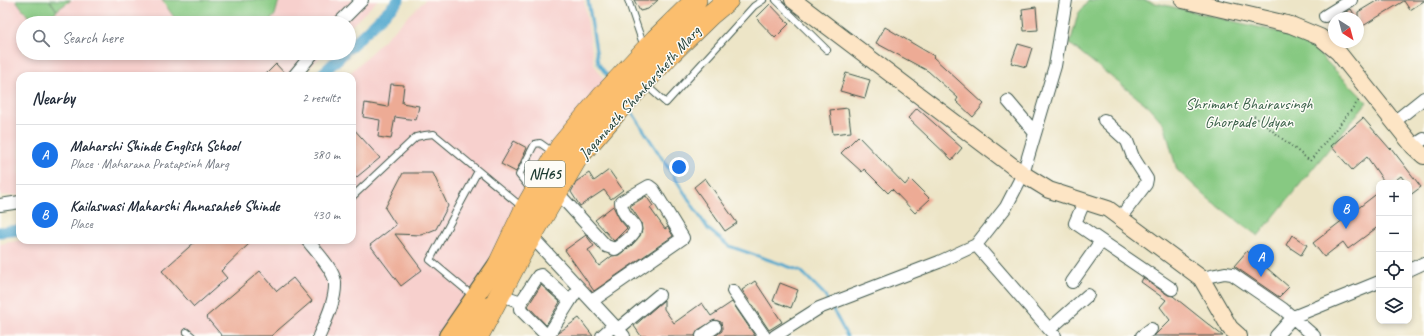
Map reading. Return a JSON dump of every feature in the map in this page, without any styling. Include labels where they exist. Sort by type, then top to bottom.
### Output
[{"type":"highway","name":"Jagannath Shankarsheth Marg","points":[[635,81],[646,50],[696,0]]},
{"type":"highway","name":"Jagannath Shankarsheth Marg","points":[[478,336],[521,245],[529,201],[556,155],[600,116],[635,81],[676,47],[728,0]]},
{"type":"highway","name":"Jagannath Shankarsheth Marg","points":[[461,336],[557,192],[600,116]]},
{"type":"main road","name":"Jagannath Shankarsheth Marg","points":[[448,336],[474,297],[521,245]]},
{"type":"main road","name":"Jagannath Shankarsheth Marg","points":[[488,336],[504,296],[521,245]]},
{"type":"street","points":[[346,16],[362,0]]},
{"type":"street","points":[[793,0],[1023,174],[1050,190],[1108,209],[1201,278],[1232,333]]},
{"type":"street","points":[[775,336],[819,308],[939,262],[976,245],[1006,207],[1023,174],[1056,66],[1066,0]]},
{"type":"street","points":[[1183,0],[1227,5],[1292,25],[1320,37],[1338,52],[1394,122],[1420,147]]},
{"type":"street","points":[[1325,16],[1351,0]]},
{"type":"street","points":[[297,72],[307,60]]},
{"type":"street","points":[[1394,122],[1424,98]]},
{"type":"street","points":[[1008,101],[1036,133]]},
{"type":"street","points":[[1104,120],[1127,141],[1134,157],[1147,179],[1146,184],[1120,218]]},
{"type":"street","points":[[557,192],[606,246],[616,249],[633,237],[635,232],[635,227],[621,206],[621,202],[649,186],[653,189],[683,238],[592,301]]},
{"type":"street","points":[[1084,200],[1075,223],[1172,289]]},
{"type":"street","points":[[0,205],[16,203]]},
{"type":"street","points":[[1072,282],[1101,241]]},
{"type":"street","points":[[310,244],[326,264],[335,281],[333,300],[319,336]]},
{"type":"street","points":[[521,245],[579,287],[619,330]]},
{"type":"street","points":[[976,245],[1053,333],[1088,295]]},
{"type":"street","points":[[1412,269],[1424,263]]},
{"type":"street","points":[[1201,278],[1225,273],[1232,274],[1293,317],[1314,336]]},
{"type":"street","points":[[570,302],[541,275],[538,276],[522,302],[520,309],[543,332],[547,333],[551,331],[570,302],[579,287]]},
{"type":"street","points":[[1276,336],[1293,317],[1376,283]]},
{"type":"street","points":[[733,290],[764,336]]},
{"type":"street","points":[[602,336],[619,330],[659,295]]},
{"type":"street","points":[[504,296],[522,302]]},
{"type":"street","points":[[702,336],[714,327]]},
{"type":"lane","points":[[628,0],[633,20],[646,50]]},
{"type":"lane","points":[[635,81],[666,103],[754,6],[763,0]]},
{"type":"lane","points":[[776,0],[827,50]]},
{"type":"lane","points":[[356,193],[416,137],[425,134],[434,134],[478,170],[529,201]]},
{"type":"lane","points":[[474,297],[430,260],[478,170]]},
{"type":"lane","points":[[187,332],[192,336]]},
{"type":"path","points":[[1254,116],[1310,161],[1368,89]]},
{"type":"shaded area","points":[[0,0],[378,0],[356,21],[356,16],[16,16],[16,60],[317,60],[305,72],[16,72],[16,195],[0,196]]},
{"type":"shaded area","points":[[425,0],[584,0],[594,64],[606,83],[503,240],[445,336],[0,336],[0,244],[16,241],[16,244],[356,244],[356,72],[351,72]]},
{"type":"green space","points":[[16,0],[49,0],[57,11],[50,16],[28,16]]},
{"type":"green space","points":[[50,0],[71,0],[57,10]]},
{"type":"green space","points":[[162,0],[279,0],[274,16],[173,16]]},
{"type":"green space","name":"Shrimant Bhairavsingh Ghorpade Udyan","points":[[1089,0],[1143,0],[1283,33],[1306,41],[1367,102],[1258,236],[1210,200],[1177,170],[1164,124],[1148,106],[1070,44],[1078,14]]},
{"type":"building","points":[[634,0],[658,0],[648,9],[640,11]]},
{"type":"building","points":[[1378,0],[1424,0],[1410,10],[1404,1],[1364,25],[1364,12],[1358,12]]},
{"type":"building","points":[[770,4],[789,24],[775,38],[756,18]]},
{"type":"building","points":[[1036,7],[1038,30],[1024,31],[1022,9]]},
{"type":"building","points":[[1351,9],[1353,12],[1346,12]]},
{"type":"building","points":[[885,27],[934,56],[933,57],[984,104],[973,117],[956,101],[958,98],[928,71],[876,43]]},
{"type":"building","points":[[1018,44],[1032,48],[1026,67],[1011,63]]},
{"type":"building","points":[[276,64],[283,72],[268,72]]},
{"type":"building","points":[[846,73],[870,80],[865,98],[840,91]]},
{"type":"building","points":[[391,84],[404,85],[402,103],[419,106],[416,120],[395,117],[391,139],[378,137],[380,120],[363,117],[365,103],[388,107]]},
{"type":"building","points":[[848,108],[851,132],[833,134],[830,110]]},
{"type":"building","points":[[917,108],[962,148],[952,160],[908,118]]},
{"type":"building","points":[[1363,118],[1390,149],[1391,148],[1421,187],[1412,194],[1412,180],[1404,180],[1401,176],[1396,180],[1383,180],[1367,157],[1352,170],[1331,146]]},
{"type":"building","points":[[356,131],[380,158],[356,178]]},
{"type":"building","points":[[858,136],[905,185],[910,179],[930,199],[915,213],[892,189],[888,193],[864,169],[862,172],[841,153]]},
{"type":"building","points":[[514,141],[527,148],[516,172],[501,164]]},
{"type":"building","points":[[609,170],[623,190],[611,199],[604,190],[580,206],[571,192],[577,181],[589,173],[594,181]]},
{"type":"building","points":[[403,173],[433,173],[448,206],[436,229],[421,235],[395,234],[422,270],[401,286],[370,245],[396,225],[385,208]]},
{"type":"building","points":[[705,178],[737,223],[725,231],[694,187]]},
{"type":"building","points":[[1376,194],[1376,228],[1348,249],[1343,242],[1324,257],[1313,243]]},
{"type":"building","points":[[646,196],[653,206],[650,208],[665,229],[668,227],[673,236],[594,291],[565,250],[586,235],[594,246],[588,250],[599,266],[612,256],[619,255],[632,245],[640,236],[642,230],[641,222],[630,206]]},
{"type":"building","points":[[613,206],[620,220],[627,228],[614,241],[595,220]]},
{"type":"building","points":[[1292,235],[1307,245],[1301,255],[1286,245]]},
{"type":"building","points":[[192,244],[249,244],[221,271],[227,278],[194,307],[162,271]]},
{"type":"building","points":[[1247,251],[1289,287],[1279,297],[1234,266]]},
{"type":"building","points":[[260,271],[277,291],[293,278],[312,301],[271,336],[222,336],[206,317]]},
{"type":"building","points":[[1143,278],[1168,295],[1173,296],[1223,336],[1154,336],[1170,320],[1160,307],[1166,300],[1141,282]]},
{"type":"building","points":[[755,281],[782,322],[769,330],[742,290]]},
{"type":"building","points":[[780,283],[798,290],[791,308],[773,301]]},
{"type":"building","points":[[541,285],[560,302],[546,325],[528,306]]},
{"type":"building","points":[[664,300],[664,309],[674,323],[702,303],[711,316],[732,302],[755,336],[715,336],[722,331],[722,327],[721,322],[715,320],[698,330],[695,336],[641,336],[634,326]]},
{"type":"building","points":[[579,318],[593,336],[556,336],[558,333]]},
{"type":"waterway","points":[[356,41],[399,0]]},
{"type":"waterway","points":[[588,0],[598,63],[609,78]]},
{"type":"waterway","points":[[324,72],[337,60]]},
{"type":"waterway","points":[[630,109],[708,229],[729,246],[801,271],[823,293],[828,301]]},
{"type":"waterway","points":[[0,232],[16,230]]},
{"type":"waterway","points":[[831,306],[847,336]]},
{"type":"place","name":"Kailaswasi Maharshi Annasaheb Shinde","points":[[1346,229]]},
{"type":"place","name":"Maharshi Shinde English School","points":[[1261,277]]}]
